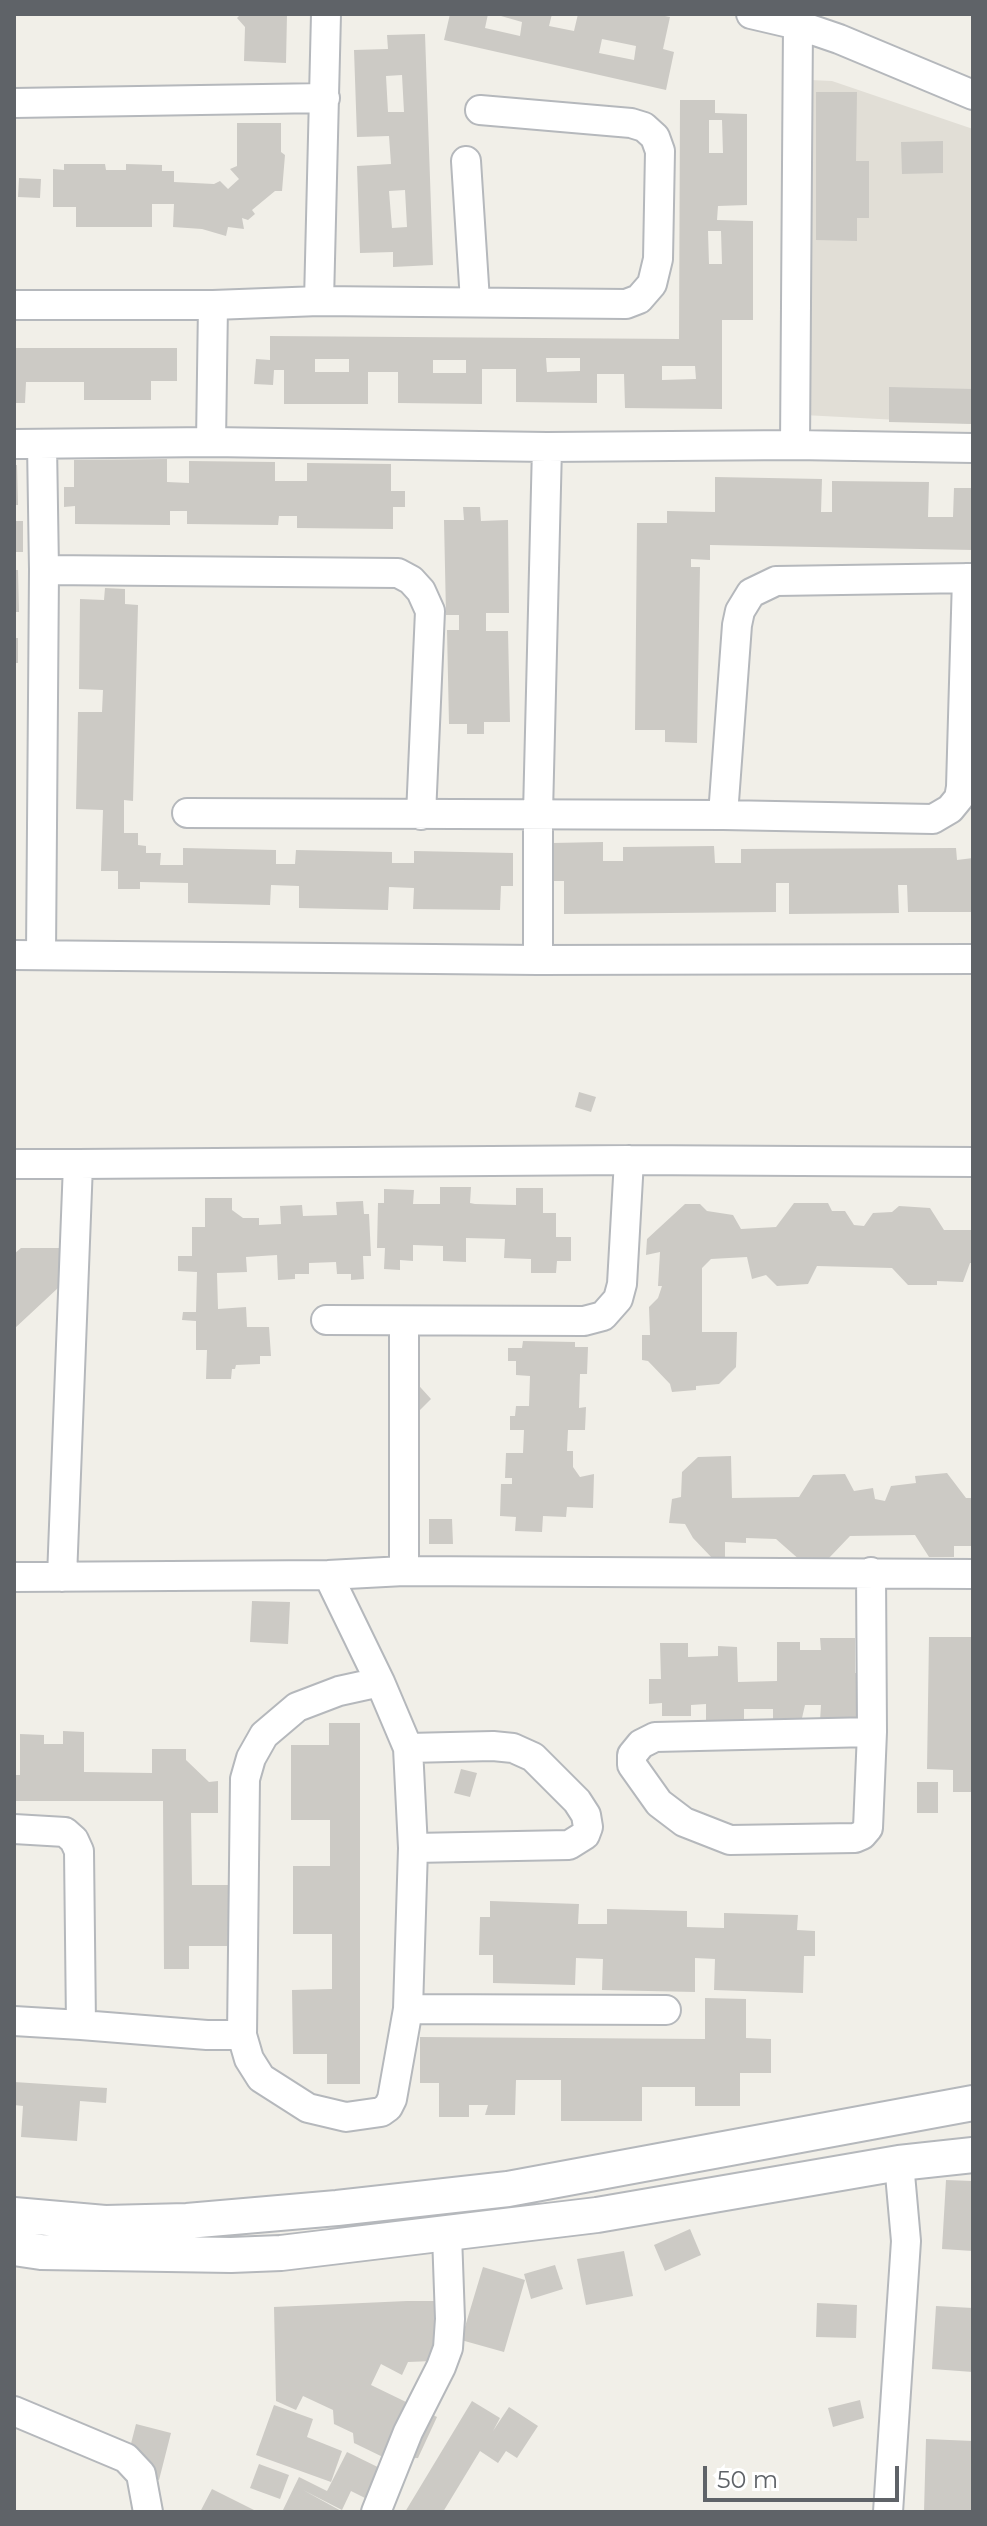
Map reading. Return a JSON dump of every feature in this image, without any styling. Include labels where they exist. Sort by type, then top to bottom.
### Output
[{"type":"street","points":[[319,301],[326,14]]},
{"type":"street","points":[[751,14],[839,39],[973,95]]},
{"type":"street","points":[[795,445],[798,25]]},
{"type":"street","points":[[14,103],[325,98]]},
{"type":"street","points":[[14,305],[213,305],[319,301],[626,304],[646,292],[652,284],[658,259],[660,151],[655,137],[644,127],[631,123],[480,110]]},
{"type":"street","points":[[466,161],[475,301]]},
{"type":"street","points":[[211,442],[213,305]]},
{"type":"street","points":[[973,448],[211,442],[28,444],[44,570],[28,955],[538,960],[973,959]]},
{"type":"street","points":[[538,960],[538,813],[547,447]]},
{"type":"street","points":[[44,570],[398,573],[411,580],[421,591],[430,611],[421,815]]},
{"type":"street","points":[[187,813],[538,813],[933,819],[950,809],[959,798],[961,787],[970,578],[776,581],[751,593],[740,611],[737,625],[723,815]]},
{"type":"street","points":[[326,1320],[584,1321],[603,1316],[618,1299],[622,1284],[629,1160]]},
{"type":"street","points":[[14,1164],[629,1160],[973,1162]]},
{"type":"street","points":[[62,1577],[78,1164]]},
{"type":"street","points":[[404,1321],[404,1571]]},
{"type":"street","points":[[14,1577],[328,1575],[404,1571],[973,1574]]},
{"type":"street","points":[[871,1572],[872,1732],[868,1828],[855,1838],[730,1840],[684,1822],[659,1803],[632,1765],[632,1755],[641,1744],[655,1737],[872,1732]]},
{"type":"street","points":[[328,1575],[380,1682],[408,1748],[413,1848],[408,2009],[392,2099],[381,2112],[346,2117],[308,2108],[281,2093],[261,2078],[249,2059],[242,2035],[245,1779],[251,1758],[264,1735],[297,1707],[339,1691],[380,1682]]},
{"type":"street","points":[[408,1748],[513,1748],[533,1757],[577,1801],[586,1815],[588,1827],[585,1835],[569,1845],[413,1848]]},
{"type":"street","points":[[14,1829],[65,1832],[74,1840],[79,1851],[81,2025]]},
{"type":"street","points":[[408,2009],[666,2010]]},
{"type":"street","points":[[14,2021],[242,2035]]},
{"type":"street","points":[[14,2215],[105,2223],[187,2221],[508,2189],[973,2103]]},
{"type":"street","points":[[14,2248],[41,2252],[281,2253],[597,2215],[899,2163],[973,2155]]},
{"type":"street","points":[[888,2512],[906,2241],[899,2163]]},
{"type":"street","points":[[376,2512],[408,2432],[448,2348],[447,2235]]},
{"type":"street","points":[[14,2411],[126,2458],[141,2474],[148,2512]]},
{"type":"shaded area","points":[[810,80],[832,81],[973,129],[973,424],[804,415]]},
{"type":"building","points":[[241,14],[287,14],[286,63],[244,61],[245,27],[237,18]]},
{"type":"building","points":[[450,14],[488,14],[485,28],[520,36],[522,22],[494,14],[552,14],[549,26],[574,31],[578,14],[655,14],[670,17],[663,49],[674,52],[666,90],[444,40]],"holes":[[[602,39],[636,46],[634,60],[599,53]]]},
{"type":"building","points":[[425,34],[433,265],[393,267],[393,252],[360,253],[357,166],[391,164],[389,136],[357,137],[354,50],[388,49],[387,35]],"holes":[[[402,75],[404,112],[388,112],[386,76]],[[405,190],[407,227],[392,228],[389,191]]]},
{"type":"building","points":[[816,92],[857,92],[856,161],[869,161],[869,218],[857,218],[857,241],[816,240]]},
{"type":"building","points":[[680,100],[715,100],[715,113],[747,114],[747,205],[718,206],[717,220],[753,221],[753,320],[722,320],[722,409],[625,408],[624,374],[597,374],[597,403],[516,402],[516,369],[482,369],[482,404],[398,403],[398,372],[368,372],[368,404],[284,404],[284,370],[274,370],[273,385],[254,384],[256,359],[270,360],[270,336],[679,339]],"holes":[[[709,120],[722,120],[723,153],[709,153]],[[708,231],[721,231],[722,264],[709,264]],[[546,358],[580,358],[580,371],[547,372]],[[315,359],[349,359],[349,372],[315,372]],[[433,360],[466,360],[466,373],[433,373]],[[662,366],[695,366],[696,379],[662,380]]]},
{"type":"building","points":[[237,123],[281,123],[281,152],[285,155],[282,191],[275,191],[252,210],[255,214],[248,220],[242,218],[244,229],[228,227],[226,236],[202,229],[173,227],[174,204],[152,204],[152,227],[76,227],[76,207],[53,207],[53,169],[64,170],[64,164],[105,164],[106,170],[126,170],[126,164],[162,165],[162,171],[174,171],[174,182],[214,184],[220,181],[228,189],[239,179],[230,169],[237,166]]},
{"type":"building","points":[[943,141],[943,173],[902,174],[901,142]]},
{"type":"building","points":[[19,178],[41,179],[40,198],[18,197]]},
{"type":"building","points":[[14,348],[177,348],[177,381],[151,381],[151,400],[84,400],[84,382],[26,382],[25,403],[14,403]]},
{"type":"building","points":[[889,387],[973,389],[973,424],[889,422]]},
{"type":"building","points":[[167,459],[167,482],[189,483],[189,461],[275,462],[275,481],[307,481],[307,463],[391,464],[391,491],[405,491],[405,507],[393,507],[393,529],[297,528],[297,516],[279,516],[278,525],[187,524],[187,511],[170,511],[170,525],[75,524],[75,506],[64,507],[64,487],[74,487],[74,460]]},
{"type":"building","points":[[14,465],[17,465],[18,505],[14,505]]},
{"type":"building","points":[[715,477],[822,479],[821,512],[832,512],[832,481],[929,482],[928,517],[953,517],[954,488],[973,488],[973,550],[710,545],[710,560],[691,559],[691,567],[700,567],[697,743],[665,742],[665,730],[635,730],[637,523],[667,523],[667,511],[715,512]]},
{"type":"building","points":[[463,507],[480,507],[481,521],[508,520],[509,613],[486,613],[486,631],[508,631],[510,722],[484,722],[484,734],[467,734],[467,724],[449,724],[447,630],[459,630],[459,615],[446,615],[444,520],[464,520]]},
{"type":"building","points":[[14,521],[23,521],[23,552],[14,552]]},
{"type":"building","points":[[14,570],[18,570],[19,612],[14,612]]},
{"type":"building","points":[[105,588],[125,589],[125,604],[138,605],[133,801],[124,800],[124,833],[138,833],[138,845],[146,846],[146,853],[161,853],[160,865],[183,865],[183,848],[276,850],[276,864],[295,864],[296,850],[392,852],[392,863],[414,863],[414,851],[513,853],[513,886],[501,886],[500,910],[413,909],[414,888],[389,887],[388,910],[299,908],[299,886],[271,885],[270,905],[188,903],[188,883],[140,882],[140,889],[118,889],[118,871],[101,871],[103,810],[76,809],[78,712],[102,712],[103,690],[79,689],[80,599],[104,600]]},
{"type":"building","points":[[14,638],[18,638],[18,663],[14,663]]},
{"type":"building","points":[[603,842],[603,861],[623,861],[623,847],[714,846],[715,863],[741,863],[741,849],[956,848],[957,860],[973,858],[973,912],[908,912],[907,885],[898,885],[899,913],[789,914],[789,883],[776,883],[776,912],[564,914],[564,881],[553,881],[552,843]]},
{"type":"building","points":[[579,1092],[596,1097],[591,1112],[575,1107]]},
{"type":"building","points":[[440,1187],[471,1187],[470,1203],[516,1205],[516,1188],[543,1188],[543,1213],[556,1213],[556,1237],[571,1237],[571,1261],[557,1261],[556,1273],[531,1273],[531,1259],[504,1258],[505,1239],[466,1238],[466,1262],[443,1261],[443,1246],[413,1245],[413,1261],[400,1260],[400,1270],[384,1269],[385,1248],[377,1248],[378,1203],[384,1203],[384,1189],[414,1190],[413,1204],[440,1204]]},
{"type":"building","points":[[205,1198],[232,1198],[232,1210],[243,1218],[259,1218],[259,1225],[281,1224],[280,1206],[302,1205],[303,1216],[337,1215],[336,1202],[363,1201],[364,1214],[369,1214],[371,1256],[363,1256],[364,1279],[351,1280],[351,1274],[337,1274],[336,1262],[309,1263],[309,1274],[295,1274],[295,1279],[278,1280],[277,1255],[246,1257],[247,1272],[217,1273],[218,1309],[246,1307],[247,1327],[269,1327],[271,1356],[260,1356],[260,1364],[236,1365],[232,1369],[231,1379],[206,1379],[207,1350],[196,1350],[196,1321],[182,1320],[183,1312],[196,1312],[197,1272],[178,1271],[178,1256],[192,1256],[192,1227],[205,1227]]},
{"type":"building","points":[[794,1203],[828,1203],[832,1211],[845,1211],[854,1225],[864,1226],[873,1213],[892,1212],[899,1206],[930,1208],[944,1230],[973,1230],[973,1263],[970,1263],[963,1282],[937,1281],[937,1285],[908,1285],[892,1268],[817,1266],[808,1284],[777,1286],[766,1275],[752,1279],[747,1257],[711,1259],[702,1268],[702,1332],[737,1332],[736,1367],[719,1384],[672,1392],[670,1384],[648,1361],[642,1360],[642,1335],[650,1335],[649,1307],[658,1298],[662,1286],[658,1286],[660,1252],[646,1255],[647,1239],[685,1204],[700,1204],[707,1211],[733,1215],[741,1229],[776,1227]]},
{"type":"building","points":[[21,1248],[64,1248],[73,1274],[14,1329],[14,1254]]},
{"type":"building","points":[[523,1341],[575,1342],[575,1347],[588,1347],[587,1374],[580,1374],[579,1408],[586,1407],[585,1430],[568,1430],[567,1451],[573,1451],[573,1467],[580,1477],[594,1474],[593,1508],[567,1507],[566,1517],[543,1516],[542,1532],[515,1531],[516,1517],[500,1516],[501,1484],[512,1484],[512,1478],[505,1478],[506,1453],[523,1453],[524,1430],[510,1430],[510,1416],[515,1416],[516,1406],[529,1406],[530,1376],[516,1375],[516,1361],[508,1361],[508,1348],[522,1348]]},
{"type":"building","points":[[412,1378],[431,1399],[410,1420]]},
{"type":"building","points":[[731,1456],[732,1498],[799,1497],[813,1475],[845,1474],[854,1491],[873,1488],[875,1499],[885,1501],[891,1486],[916,1483],[915,1476],[947,1473],[966,1498],[973,1498],[973,1546],[954,1546],[954,1557],[929,1557],[915,1535],[850,1536],[829,1558],[801,1561],[776,1539],[746,1538],[746,1543],[725,1542],[725,1559],[713,1559],[693,1538],[685,1524],[669,1523],[672,1499],[681,1497],[682,1472],[698,1457]]},
{"type":"building","points":[[429,1519],[452,1519],[453,1544],[429,1544]]},
{"type":"building","points":[[252,1601],[290,1602],[288,1644],[250,1642]]},
{"type":"building","points":[[929,1637],[973,1637],[973,1792],[953,1792],[953,1770],[927,1769]]},
{"type":"building","points":[[820,1638],[855,1638],[855,1673],[870,1673],[870,1710],[856,1709],[856,1722],[820,1721],[821,1705],[805,1705],[802,1718],[773,1719],[773,1709],[744,1709],[744,1721],[706,1722],[706,1704],[691,1705],[691,1716],[662,1716],[662,1703],[649,1704],[649,1679],[661,1679],[660,1643],[688,1643],[688,1657],[718,1656],[718,1646],[737,1647],[738,1682],[777,1681],[777,1642],[800,1642],[800,1650],[821,1650]]},
{"type":"building","points":[[329,1723],[360,1723],[360,2084],[327,2084],[327,2054],[293,2054],[292,1990],[332,1989],[332,1934],[293,1934],[293,1866],[330,1866],[330,1820],[291,1820],[291,1745],[329,1745]]},
{"type":"building","points":[[63,1731],[84,1732],[84,1772],[152,1773],[152,1749],[186,1749],[186,1760],[209,1782],[218,1781],[218,1813],[191,1813],[192,1885],[229,1885],[230,1946],[189,1946],[189,1969],[164,1969],[163,1801],[14,1801],[14,1775],[20,1775],[20,1734],[44,1735],[44,1744],[63,1744]]},
{"type":"building","points":[[461,1769],[477,1773],[470,1797],[454,1793]]},
{"type":"building","points":[[917,1782],[938,1782],[938,1813],[917,1813]]},
{"type":"building","points":[[490,1901],[579,1904],[578,1924],[607,1924],[607,1909],[687,1911],[687,1927],[724,1928],[724,1913],[798,1915],[797,1930],[815,1931],[815,1956],[804,1956],[803,1993],[714,1990],[715,1959],[695,1958],[695,1992],[602,1990],[603,1959],[576,1958],[575,1985],[493,1983],[493,1955],[479,1955],[480,1917],[490,1917]]},
{"type":"building","points":[[705,1998],[746,1999],[746,2038],[771,2039],[771,2073],[740,2073],[740,2106],[695,2106],[695,2087],[642,2087],[642,2121],[561,2121],[561,2080],[516,2080],[515,2115],[485,2115],[488,2105],[469,2105],[469,2117],[439,2117],[439,2083],[420,2083],[420,2037],[705,2039]]},
{"type":"building","points":[[14,2082],[107,2088],[106,2103],[80,2101],[77,2141],[21,2137],[23,2106],[14,2105]]},
{"type":"building","points":[[946,2180],[973,2181],[973,2251],[942,2249]]},
{"type":"building","points":[[690,2229],[701,2255],[665,2271],[654,2245]]},
{"type":"building","points":[[624,2251],[633,2296],[586,2305],[577,2259]]},
{"type":"building","points":[[555,2265],[563,2289],[531,2299],[524,2274]]},
{"type":"building","points":[[483,2267],[525,2280],[504,2352],[461,2340]]},
{"type":"building","points":[[455,2301],[458,2360],[408,2362],[402,2375],[381,2364],[371,2385],[437,2417],[418,2458],[387,2459],[354,2443],[353,2433],[334,2424],[333,2410],[303,2396],[296,2410],[276,2401],[274,2307]]},
{"type":"building","points":[[817,2303],[857,2305],[856,2338],[816,2337]]},
{"type":"building","points":[[936,2306],[973,2308],[973,2372],[932,2369]]},
{"type":"building","points":[[860,2400],[864,2418],[833,2427],[828,2408]]},
{"type":"building","points":[[472,2401],[500,2418],[493,2431],[509,2407],[538,2426],[517,2458],[506,2451],[498,2463],[480,2451],[443,2512],[405,2512]]},
{"type":"building","points":[[274,2405],[313,2419],[307,2437],[342,2451],[331,2482],[256,2455]]},
{"type":"building","points":[[136,2424],[171,2433],[159,2480],[124,2471]]},
{"type":"building","points":[[926,2439],[973,2441],[973,2512],[924,2512]]},
{"type":"building","points":[[347,2452],[392,2474],[377,2504],[351,2491],[342,2510],[303,2490],[343,2512],[282,2512],[299,2477],[327,2491]]},
{"type":"building","points":[[259,2464],[289,2475],[280,2499],[250,2488]]},
{"type":"building","points":[[212,2489],[258,2512],[200,2512]]}]
